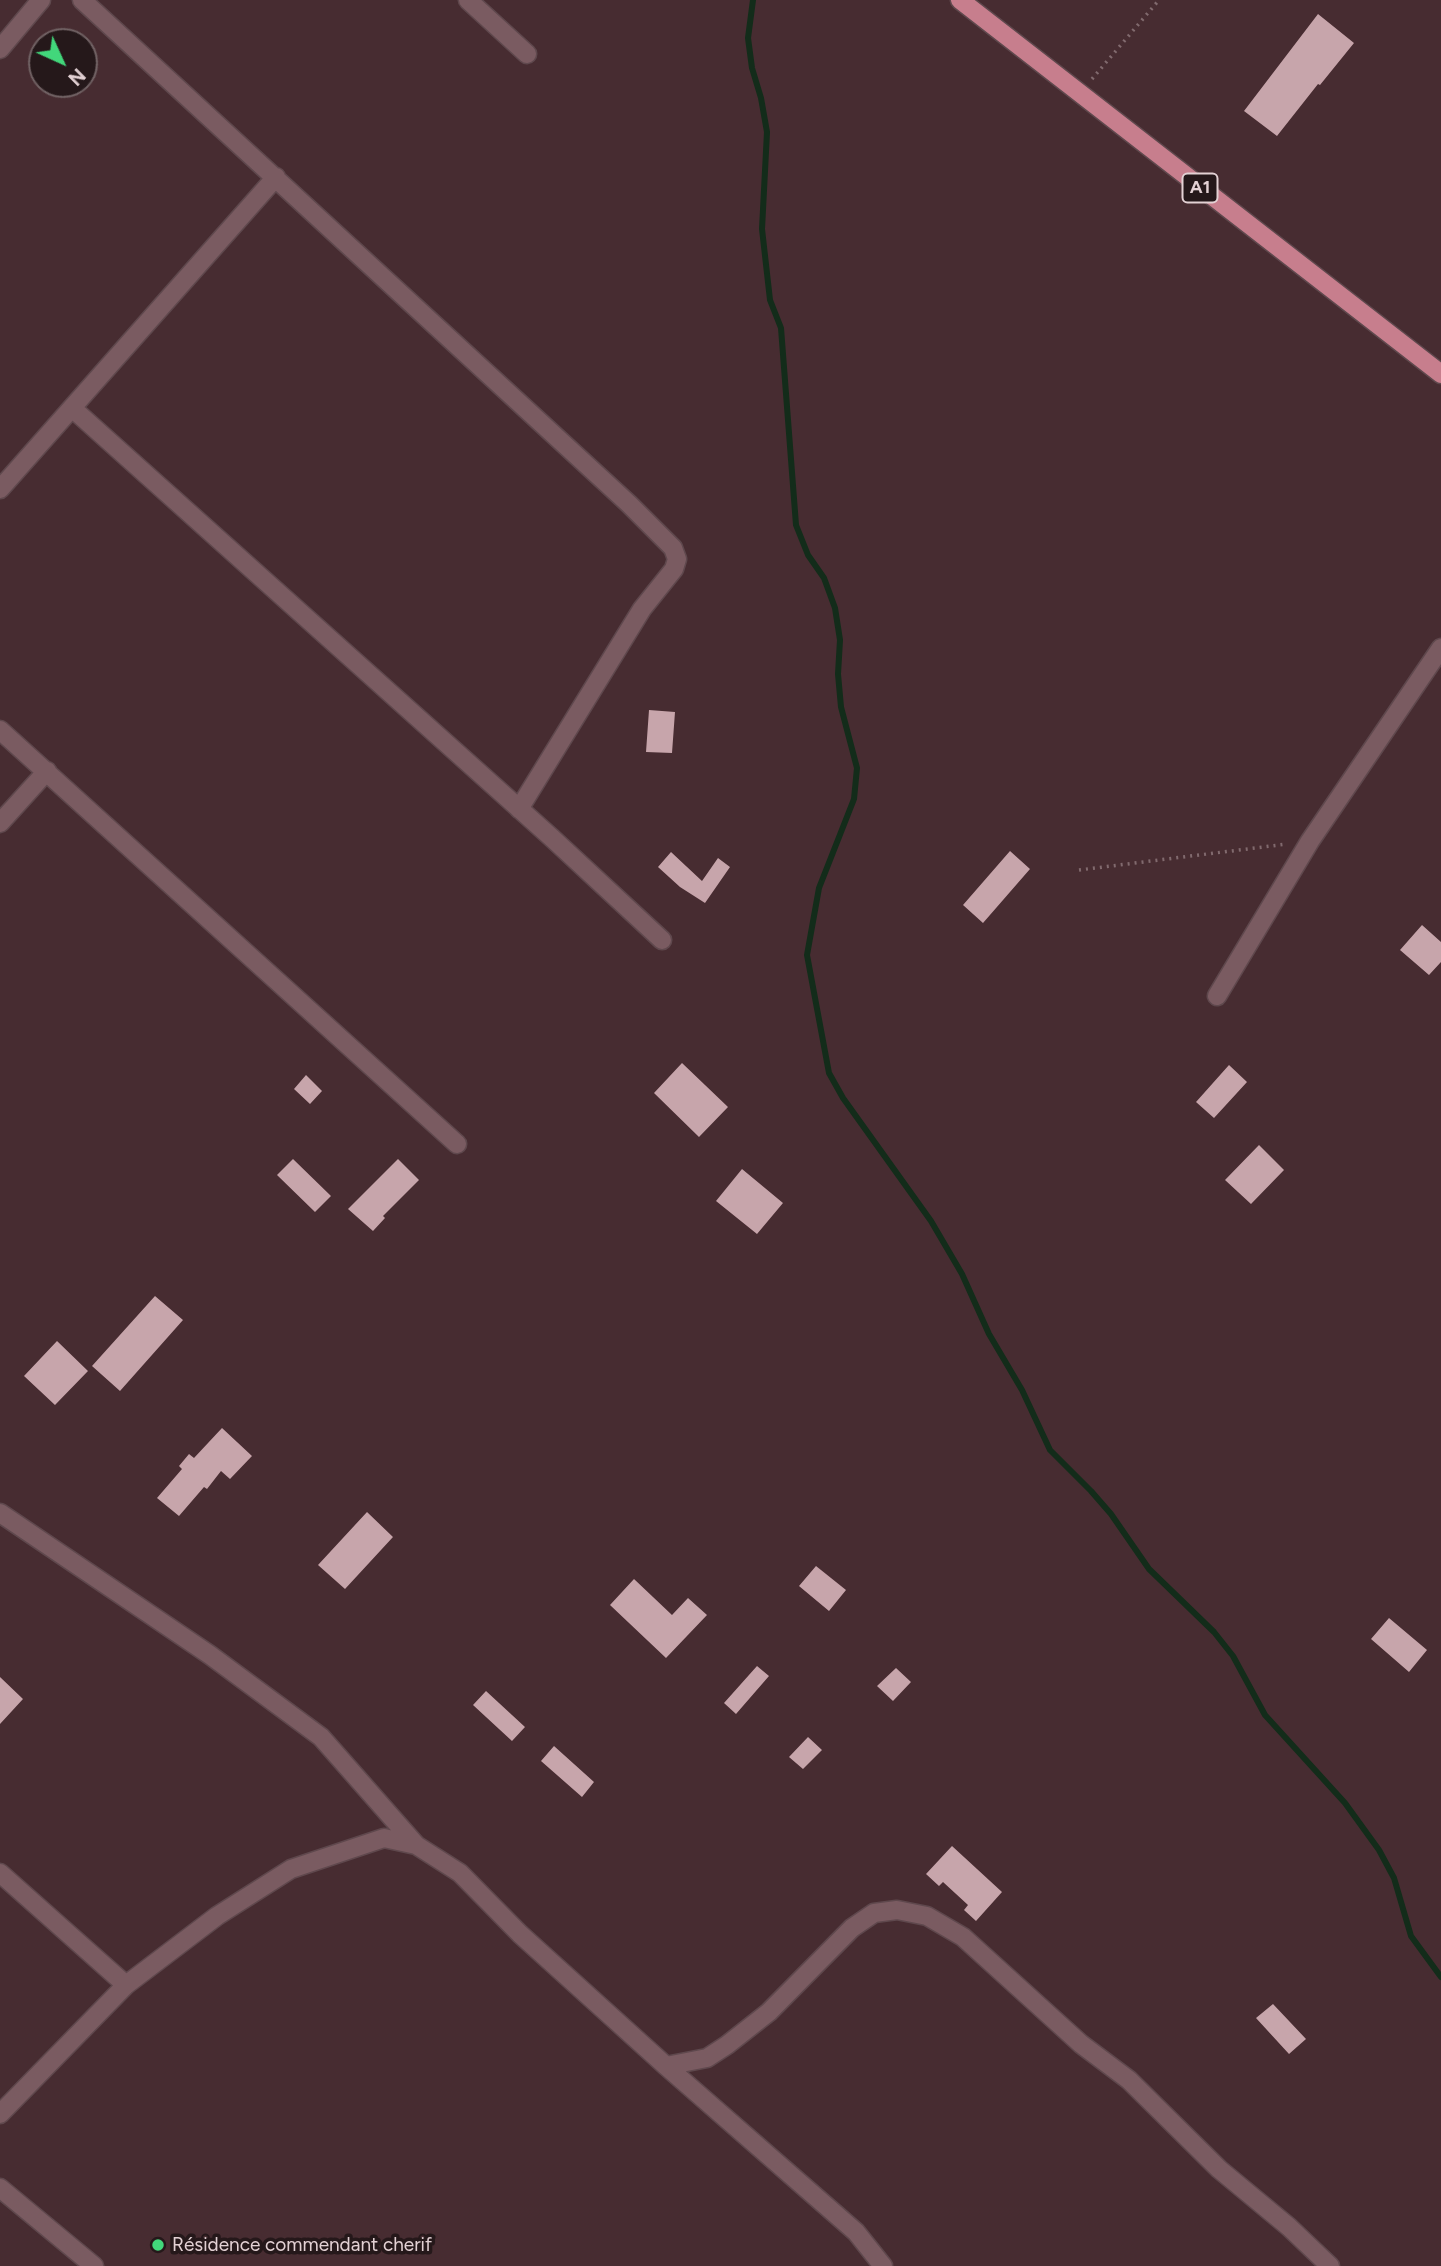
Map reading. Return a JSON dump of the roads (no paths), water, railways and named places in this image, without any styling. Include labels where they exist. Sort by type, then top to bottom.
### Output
[{"type":"main road","name":"A1","points":[[960,0],[1441,374]]},
{"type":"street","points":[[0,50],[41,0]]},
{"type":"street","points":[[82,0],[652,526],[676,553],[674,569],[642,609],[519,809]]},
{"type":"street","points":[[468,0],[527,54]]},
{"type":"street","points":[[0,489],[276,177]]},
{"type":"street","points":[[72,408],[662,940]]},
{"type":"street","points":[[1217,996],[1310,841],[1441,648]]},
{"type":"street","points":[[0,730],[457,1144]]},
{"type":"street","points":[[0,823],[47,771]]},
{"type":"street","points":[[0,1513],[210,1654],[321,1737],[416,1845],[460,1872],[520,1934],[856,2232],[883,2266]]},
{"type":"street","points":[[0,2114],[126,1985],[217,1916],[291,1869],[384,1838],[416,1845]]},
{"type":"street","points":[[0,1873],[126,1985]]},
{"type":"street","points":[[666,2066],[707,2058],[727,2045],[769,2012],[866,1917],[874,1913],[897,1910],[927,1916],[963,1937],[1081,2044],[1129,2080],[1219,2169],[1289,2227],[1330,2266]]},
{"type":"street","points":[[0,2188],[94,2266]]},
{"type":"waterway","points":[[753,0],[748,38],[767,132],[762,229],[770,300],[781,328],[796,525],[808,555],[824,578],[835,608],[840,640],[838,674],[841,707],[857,768],[854,799],[819,888],[807,955],[829,1073],[843,1098],[931,1221],[962,1274],[989,1334],[1022,1390],[1050,1450],[1111,1514],[1149,1569],[1214,1632],[1233,1656],[1265,1715],[1345,1803],[1379,1850],[1394,1878],[1411,1936],[1441,1977]]},
{"type":"place","name":"Résidence commendant cherif","points":[[158,2245]]}]
